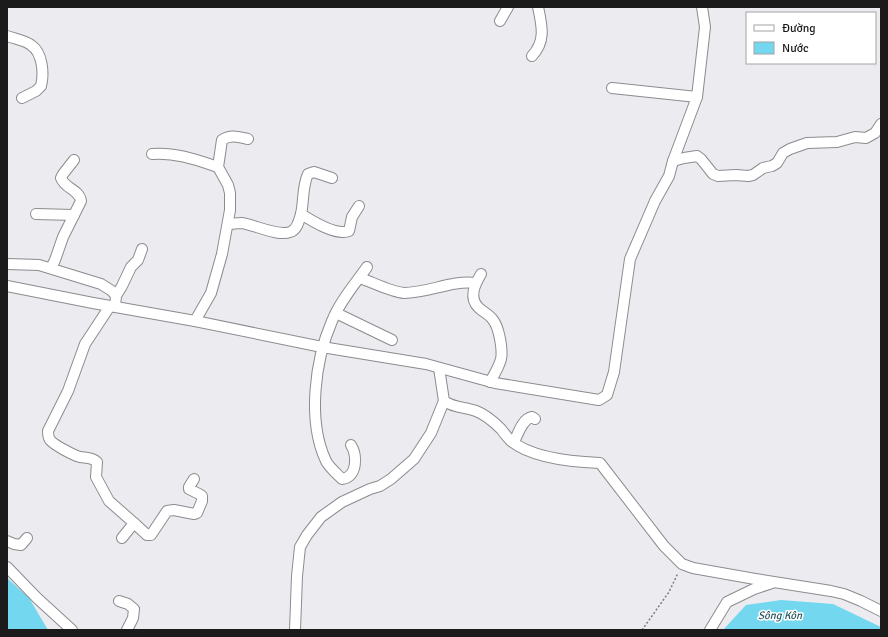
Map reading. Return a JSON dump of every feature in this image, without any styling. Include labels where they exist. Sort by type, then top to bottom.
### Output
[{"type":"street","points":[[500,21],[508,7]]},
{"type":"street","points":[[532,56],[538,50],[542,37],[538,7]]},
{"type":"street","points":[[7,286],[114,303],[322,347],[426,364],[490,382],[599,400],[607,395],[614,372],[630,259],[655,201],[669,176],[673,161],[697,97],[705,27],[702,7]]},
{"type":"street","points":[[7,36],[33,46],[39,55],[41,64],[41,86],[36,91],[22,98]]},
{"type":"street","points":[[612,88],[697,97]]},
{"type":"street","points":[[673,161],[697,156],[713,174],[718,176],[753,176],[763,168],[778,163],[783,153],[790,148],[807,143],[837,142],[855,137],[866,138],[875,133],[881,124]]},
{"type":"street","points":[[195,321],[211,293],[222,254],[228,224],[230,193],[228,185],[218,167],[222,140],[227,137],[248,139]]},
{"type":"street","points":[[152,154],[181,156],[218,167]]},
{"type":"street","points":[[51,268],[63,237],[81,201],[81,198],[76,192],[64,184],[61,178],[74,160]]},
{"type":"street","points":[[228,224],[242,223],[271,231],[289,233],[295,229],[301,214],[304,187],[308,174],[314,172],[332,178]]},
{"type":"street","points":[[301,214],[331,230],[344,233],[348,231],[352,217],[359,206]]},
{"type":"street","points":[[36,214],[74,215]]},
{"type":"street","points":[[142,249],[137,262],[130,267],[114,303],[85,344],[68,391],[48,431],[48,435],[50,440],[79,457],[95,459],[97,462],[96,477],[109,501],[147,535],[151,535],[167,511],[174,510],[194,514],[197,513],[202,501],[202,496],[189,490],[189,487],[194,479]]},
{"type":"street","points":[[7,264],[39,265],[101,284],[112,290],[114,303]]},
{"type":"street","points":[[351,445],[354,450],[354,469],[347,478],[342,479],[326,462],[317,432],[314,410],[322,347],[332,320],[346,296],[367,267]]},
{"type":"street","points":[[481,274],[474,286],[473,297],[477,306],[493,319],[498,328],[501,359],[490,382]]},
{"type":"street","points":[[360,278],[403,293],[461,283],[476,283]]},
{"type":"street","points":[[336,313],[392,340]]},
{"type":"street","points":[[295,630],[297,576],[300,547],[307,535],[322,517],[342,502],[380,486],[391,479],[414,459],[431,433],[444,401],[439,368]]},
{"type":"street","points":[[444,401],[450,406],[476,411],[500,428],[514,442],[536,454],[600,463],[664,546],[682,564],[694,568],[813,587],[844,594],[881,611]]},
{"type":"street","points":[[514,442],[524,422],[528,418],[532,417],[535,419]]},
{"type":"street","points":[[122,538],[134,523]]},
{"type":"street","points":[[7,541],[14,544],[20,544],[27,538]]},
{"type":"street","points":[[7,567],[37,598],[72,630]]},
{"type":"street","points":[[710,630],[727,602],[754,589],[775,582]]},
{"type":"street","points":[[119,601],[128,604],[134,609],[133,618],[127,630]]},
{"type":"path","points":[[642,630],[669,592],[682,564]]},
{"type":"water","points":[[7,578],[29,598],[48,630],[7,630]]},
{"type":"water","name":"Sông Kôn","points":[[781,600],[833,604],[881,627],[881,630],[723,630],[746,605]]}]
